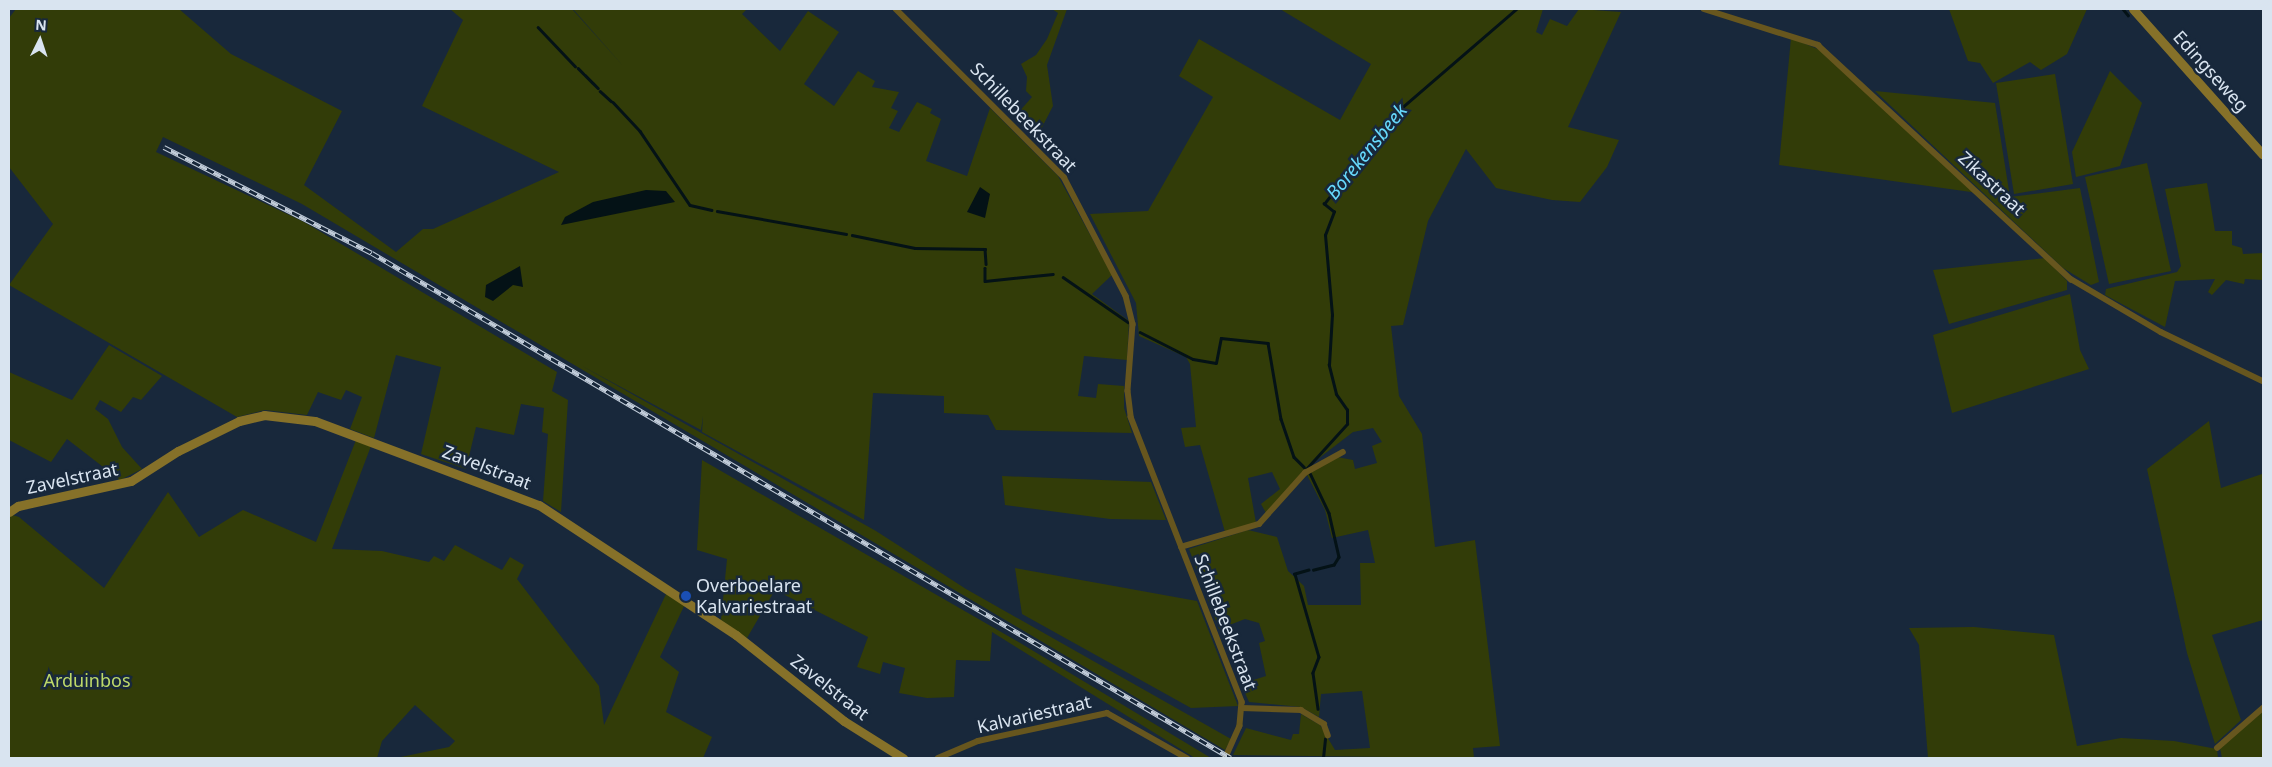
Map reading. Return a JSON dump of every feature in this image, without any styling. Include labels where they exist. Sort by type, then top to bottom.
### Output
[{"type":"street","name":"Schillebeekstraat","points":[[896,9],[1054,165],[1072,189],[1132,311],[1130,417],[1242,708],[1240,726],[1226,758]]},
{"type":"street","name":"Zikastraat","points":[[1704,9],[1818,45],[2072,279],[2162,332],[2263,381]]},
{"type":"street","name":"Edingseweg","points":[[2134,9],[2263,155]]},
{"type":"street","name":"Zavelstraat","points":[[9,514],[18,506],[131,481],[178,451],[239,422],[264,414],[315,421],[539,505],[736,635],[844,721],[903,758]]},
{"type":"street","name":"Schillebeekstraat","points":[[1181,547],[1258,524],[1305,473],[1343,452]]},
{"type":"street","name":"Schillebeekstraat","points":[[1242,708],[1301,710],[1324,724],[1328,736]]},
{"type":"street","points":[[2217,748],[2263,708]]},
{"type":"street","name":"Kalvariestraat","points":[[938,758],[978,741],[1107,713],[1187,758]]},
{"type":"green space","points":[[16,9],[179,9],[231,54],[342,111],[304,185],[396,252],[423,229],[433,229],[559,172],[422,106],[463,20],[450,9],[572,9],[624,67],[573,9],[747,9],[742,14],[780,51],[808,11],[839,32],[804,84],[834,106],[858,71],[875,81],[872,87],[899,92],[891,108],[898,111],[889,128],[899,132],[917,102],[932,109],[930,113],[941,119],[926,161],[967,176],[990,108],[1058,176],[1112,275],[1092,294],[1129,321],[1127,360],[1084,356],[1078,396],[1096,398],[1098,384],[1124,386],[1124,408],[1132,433],[996,430],[988,415],[944,413],[944,396],[873,393],[864,520],[702,432],[703,416],[701,430],[582,366],[876,531],[966,589],[1231,739],[1225,750],[302,204],[163,137],[156,152],[304,222],[557,372],[552,391],[568,400],[561,512],[543,501],[548,434],[542,432],[544,408],[521,404],[514,435],[476,427],[466,469],[421,454],[441,367],[396,355],[374,438],[350,429],[362,397],[346,390],[341,400],[318,392],[307,415],[265,410],[237,417],[9,285],[53,224],[9,167],[9,18]]},
{"type":"green space","points":[[1052,9],[1067,9],[1047,65],[1053,106],[1036,139],[1018,122],[1018,113],[1032,97],[1026,91],[1027,77],[1021,64],[1036,55],[1047,39],[1058,13]]},
{"type":"green space","points":[[1280,9],[1543,9],[1536,32],[1542,35],[1550,19],[1567,26],[1579,9],[1621,12],[1568,127],[1619,140],[1607,167],[1580,202],[1552,200],[1496,188],[1466,149],[1428,221],[1403,325],[1391,326],[1399,396],[1422,434],[1435,547],[1475,540],[1500,746],[1473,748],[1474,758],[1233,755],[1246,728],[1291,740],[1293,734],[1299,734],[1301,714],[1320,725],[1335,750],[1370,748],[1362,691],[1321,694],[1319,717],[1301,707],[1249,702],[1241,684],[1266,676],[1259,643],[1265,641],[1259,623],[1245,619],[1219,629],[1189,549],[1248,530],[1277,537],[1288,571],[1304,586],[1308,605],[1361,605],[1360,563],[1375,563],[1368,530],[1332,538],[1325,510],[1307,475],[1337,457],[1353,460],[1355,469],[1377,463],[1372,446],[1382,442],[1373,428],[1353,432],[1305,469],[1266,513],[1261,504],[1280,489],[1272,472],[1248,478],[1256,523],[1225,532],[1200,445],[1185,447],[1181,428],[1196,427],[1190,364],[1186,357],[1139,336],[1136,303],[1090,214],[1148,211],[1213,97],[1179,76],[1199,39],[1340,120],[1371,64]]},
{"type":"green space","points":[[1949,9],[2087,9],[2067,54],[2041,70],[2030,62],[1993,83],[1980,63],[1968,61]]},
{"type":"green space","points":[[1791,38],[1820,50],[1978,193],[1779,165]]},
{"type":"green space","points":[[2110,71],[2142,103],[2120,166],[2076,177],[2072,152]]},
{"type":"green space","points":[[2055,74],[2073,184],[2014,194],[1996,83]]},
{"type":"green space","points":[[1875,91],[1995,103],[2010,197],[2080,188],[2099,282],[2091,285],[2063,268]]},
{"type":"green space","points":[[2147,163],[2171,271],[2109,284],[2085,177]]},
{"type":"green space","points":[[2207,183],[2215,231],[2232,231],[2232,245],[2242,248],[2243,254],[2263,253],[2263,280],[2245,279],[2244,284],[2226,280],[2212,295],[2208,292],[2215,279],[2175,281],[2165,327],[2105,295],[2106,289],[2177,272],[2181,266],[2165,189]]},
{"type":"green space","points":[[2045,258],[2067,281],[2067,290],[1949,324],[1933,270]]},
{"type":"green space","points":[[2070,294],[2080,350],[2089,369],[1952,413],[1933,335]]},
{"type":"green space","points":[[109,345],[162,376],[141,400],[133,397],[121,412],[100,400],[95,409],[108,419],[122,447],[142,469],[120,480],[67,439],[51,462],[9,440],[9,372],[72,400]]},
{"type":"green space","points":[[2209,421],[2221,488],[2262,474],[2263,479],[2263,620],[2212,635],[2241,720],[2215,744],[2187,653],[2147,469]]},
{"type":"green space","name":"Arduinbos","points":[[356,440],[371,446],[332,549],[382,551],[429,562],[434,556],[444,561],[455,545],[502,570],[510,557],[524,565],[517,579],[599,686],[604,725],[667,592],[685,604],[660,657],[679,672],[666,712],[712,737],[703,758],[396,758],[449,747],[455,741],[415,705],[382,741],[377,758],[9,758],[9,514],[19,517],[104,588],[168,492],[199,537],[243,510],[316,542]]},
{"type":"green space","points":[[702,460],[1015,640],[1211,758],[1195,758],[992,632],[990,661],[956,660],[954,697],[927,698],[899,693],[905,668],[883,662],[880,674],[857,667],[868,637],[775,590],[747,638],[721,620],[727,559],[697,550]]},
{"type":"green space","points":[[1002,476],[1151,482],[1166,520],[1110,519],[1005,505]]},
{"type":"green space","points":[[1015,568],[1197,601],[1238,706],[1191,708],[1022,614]]},
{"type":"green space","points":[[1974,627],[2054,635],[2077,746],[2121,738],[2174,741],[2217,749],[2218,758],[1928,758],[1919,645],[1909,628]]},
{"type":"green space","points":[[2263,711],[2263,758],[2222,758],[2220,748]]},
{"type":"shaded area","points":[[980,187],[990,194],[985,218],[967,212]]},
{"type":"shaded area","points":[[646,190],[666,191],[675,202],[561,225],[565,217],[593,202]]},
{"type":"shaded area","points":[[520,266],[523,287],[513,285],[493,301],[485,297],[486,285]]},
{"type":"waterway","name":"Borekensbeek","points":[[1306,469],[1347,424],[1347,410],[1336,394],[1329,365],[1332,315],[1325,235],[1334,212],[1324,204],[1391,117],[1516,9]]},
{"type":"waterway","points":[[2123,9],[2128,15]]},
{"type":"waterway","points":[[538,27],[575,66]]},
{"type":"waterway","points":[[578,68],[584,74]]},
{"type":"waterway","points":[[585,75],[592,82]]},
{"type":"waterway","points":[[593,83],[598,88]]},
{"type":"waterway","points":[[600,91],[611,101]]},
{"type":"waterway","points":[[613,102],[640,131],[690,205],[711,210]]},
{"type":"waterway","points":[[717,211],[846,234]]},
{"type":"waterway","points":[[852,235],[915,248],[985,249],[986,264]]},
{"type":"waterway","points":[[985,268],[985,281],[1053,274]]},
{"type":"waterway","points":[[1063,277],[1128,322]]},
{"type":"waterway","points":[[1140,332],[1193,359],[1216,363],[1221,338],[1268,343],[1281,419],[1294,457],[1304,467]]},
{"type":"waterway","name":"Borekensbeek","points":[[1310,473],[1329,513],[1339,557],[1334,565],[1314,570]]},
{"type":"waterway","name":"Borekensbeek","points":[[1309,570],[1295,574],[1319,657],[1313,673],[1318,709]]},
{"type":"waterway","name":"Borekensbeek","points":[[1323,758],[1325,739]]},
{"type":"railway","points":[[164,147],[372,253],[1231,758]]},
{"type":"place","name":"Overboelare Kalvariestraat","points":[[686,596]]}]
